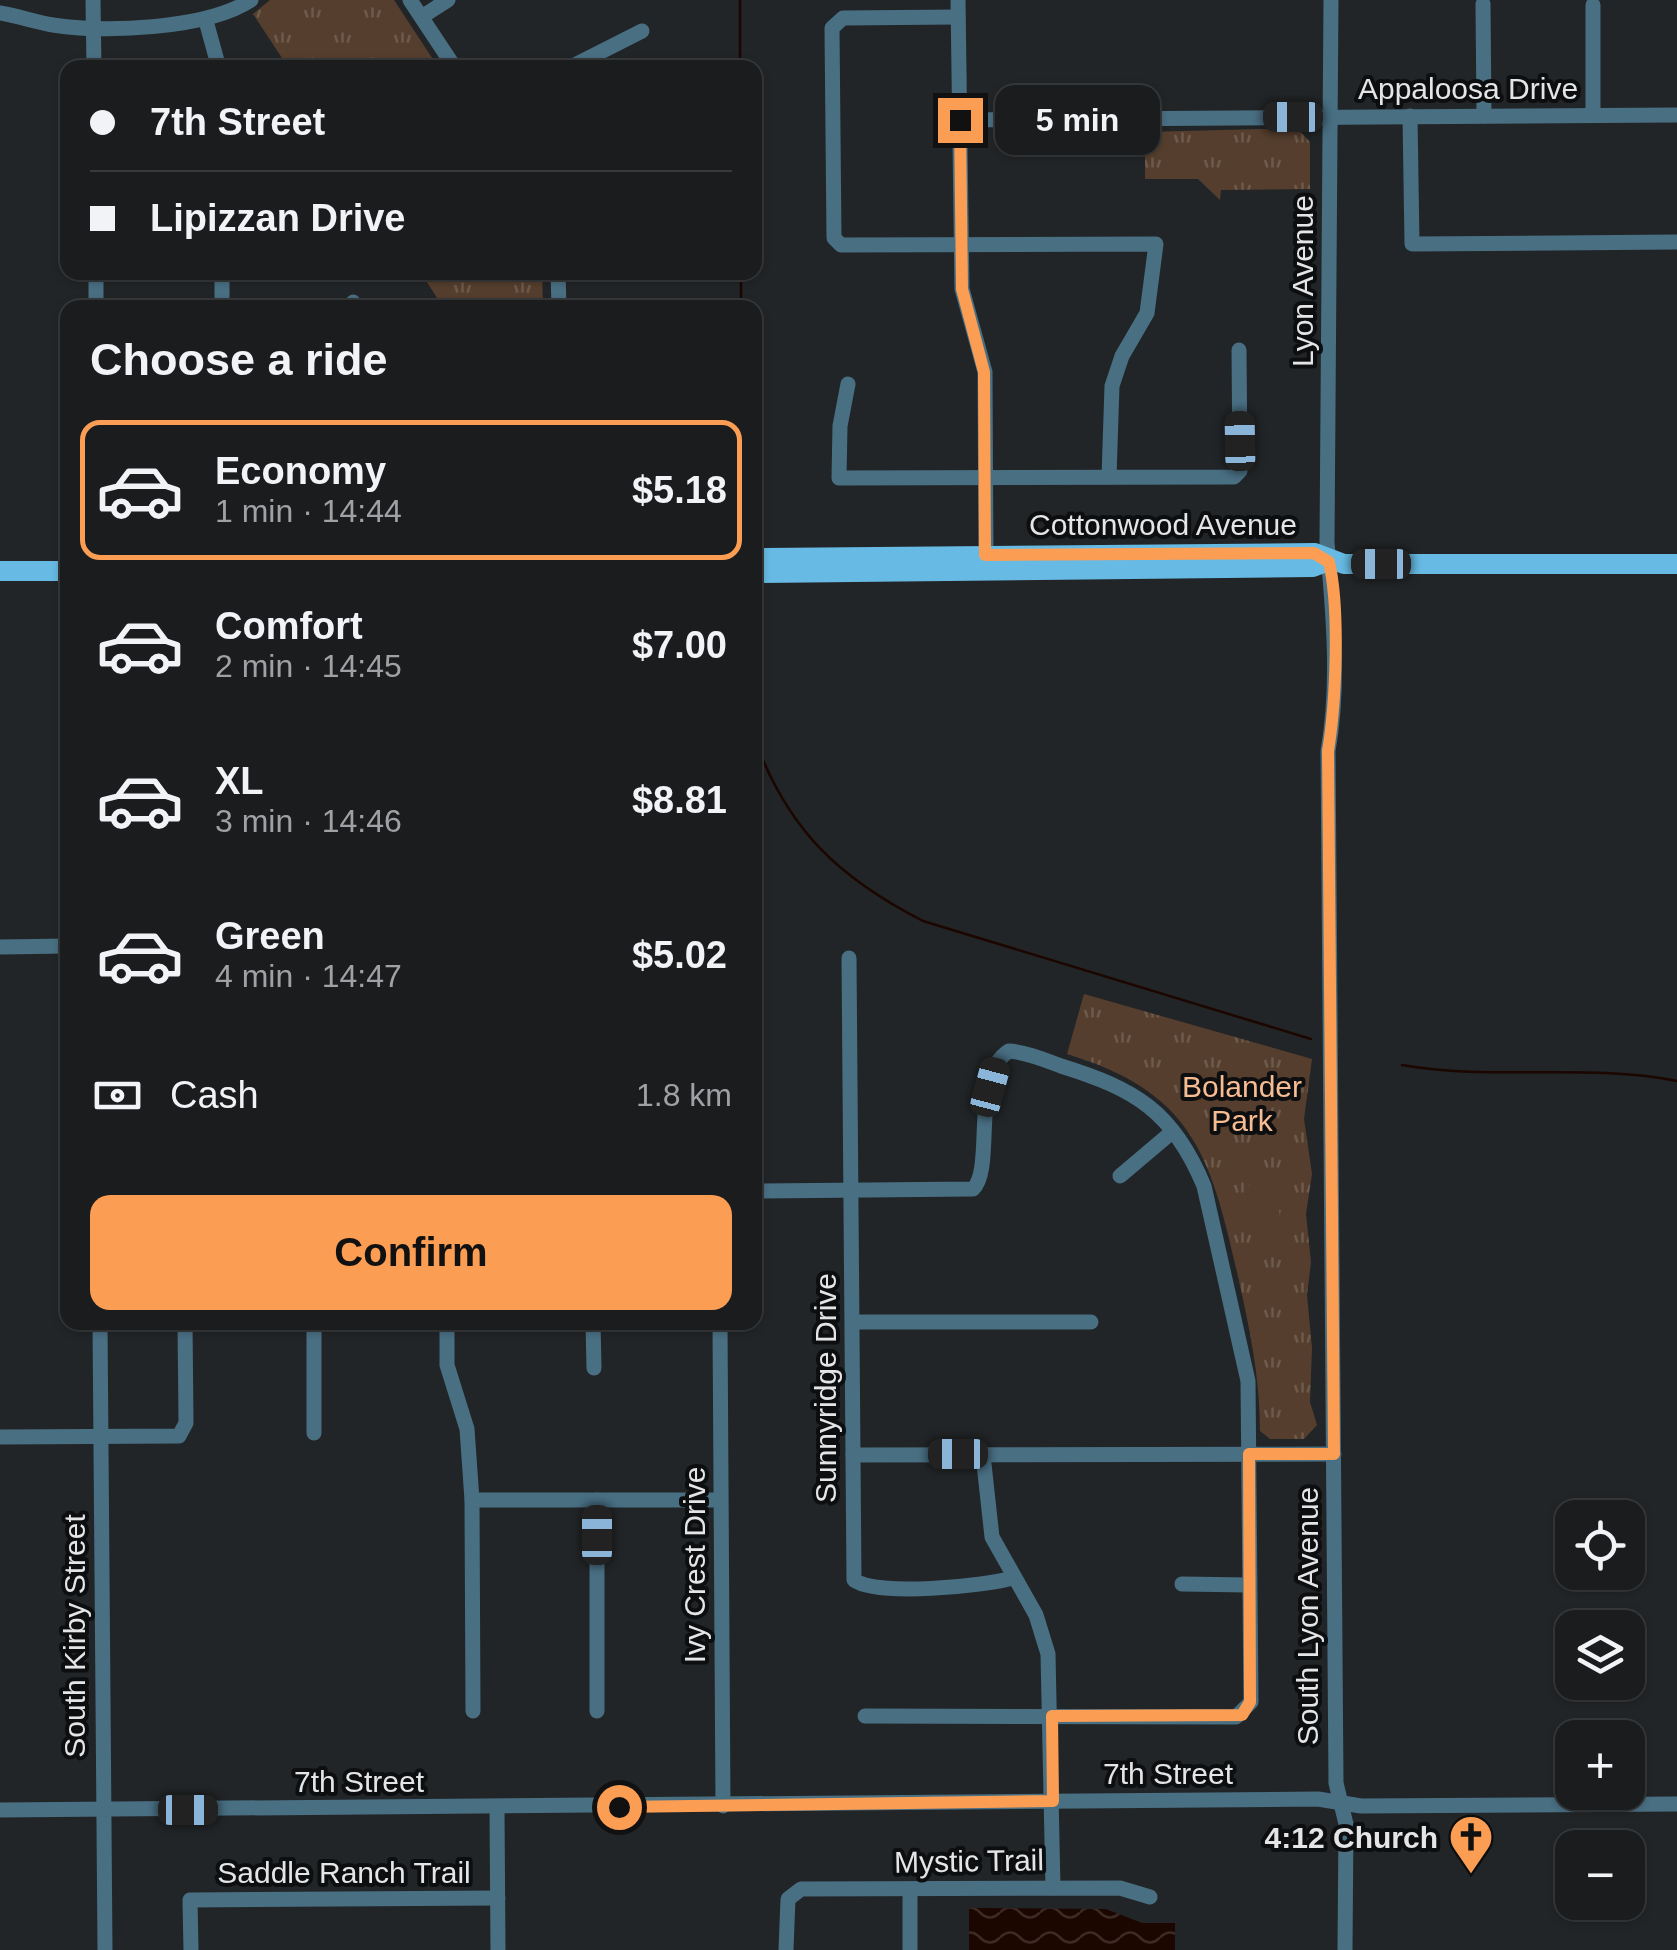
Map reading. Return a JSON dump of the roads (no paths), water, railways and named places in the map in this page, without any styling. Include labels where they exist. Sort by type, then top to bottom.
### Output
[{"type":"main road","name":"Cottonwood Avenue","points":[[762,558],[1313,568],[1329,562],[1677,564]]},
{"type":"main road","name":"Cottonwood Avenue","points":[[762,572],[986,562]]},
{"type":"main road","points":[[0,571],[60,571]]},
{"type":"street","points":[[93,0],[94,60]]},
{"type":"street","points":[[0,13],[58,26],[206,22],[251,0]]},
{"type":"street","points":[[410,0],[450,60]]},
{"type":"street","points":[[423,16],[448,0]]},
{"type":"street","name":"Lyon Avenue","points":[[1329,562],[1331,0]]},
{"type":"street","points":[[1484,4],[1484,116]]},
{"type":"street","points":[[1593,6],[1593,115]]},
{"type":"street","points":[[986,562],[984,372],[964,305],[960,244],[958,9],[843,18],[832,28],[834,238],[841,245],[960,244],[1156,244],[1147,313],[1112,386],[1109,477]]},
{"type":"street","points":[[206,22],[217,60]]},
{"type":"street","points":[[582,60],[607,44],[642,31]]},
{"type":"street","name":"Appaloosa Drive","points":[[960,120],[1677,115]]},
{"type":"street","points":[[1410,116],[1412,244],[1677,242]]},
{"type":"street","points":[[848,384],[840,426],[839,478],[1234,476],[1240,471],[1239,350]]},
{"type":"street","name":"South Lyon Avenue","points":[[1329,562],[1333,648],[1328,770],[1336,1782],[1346,1824],[1345,1950]]},
{"type":"street","points":[[0,947],[60,946]]},
{"type":"street","name":"Sunnyridge Drive","points":[[849,958],[852,1575],[857,1583],[971,1585],[1013,1578]]},
{"type":"street","points":[[762,1191],[968,1190],[977,1186],[982,1178],[984,1112],[1004,1053],[1014,1051],[1119,1084],[1172,1132],[1204,1186],[1248,1381],[1250,1702],[1246,1712],[1236,1717],[865,1716]]},
{"type":"street","points":[[1120,1176],[1172,1132]]},
{"type":"street","points":[[853,1322],[1091,1322]]},
{"type":"street","name":"South Kirby Street","points":[[100,1330],[104,1950]]},
{"type":"street","points":[[0,1437],[179,1436],[184,1430],[184,1330]]},
{"type":"street","points":[[314,1330],[314,1432]]},
{"type":"street","points":[[447,1330],[446,1366],[467,1429],[472,1500],[473,1711]]},
{"type":"street","points":[[593,1330],[594,1368]]},
{"type":"street","name":"Ivy Crest Drive","points":[[720,1330],[724,1806]]},
{"type":"street","points":[[853,1455],[1334,1454]]},
{"type":"street","points":[[983,1455],[987,1516],[1013,1578],[1044,1636],[1051,1675],[1052,1888]]},
{"type":"street","points":[[472,1500],[720,1500]]},
{"type":"street","points":[[596,1500],[597,1710]]},
{"type":"street","points":[[1182,1584],[1249,1584]]},
{"type":"street","name":"7th Street","points":[[0,1810],[724,1806],[746,1802],[1677,1804]]},
{"type":"street","points":[[497,1808],[498,1950]]},
{"type":"street","name":"Mystic Trail","points":[[786,1950],[789,1895],[801,1889],[1120,1888],[1150,1896]]},
{"type":"street","points":[[910,1890],[910,1950]]},
{"type":"street","name":"Saddle Ranch Trail","points":[[191,1950],[190,1900],[498,1898]]},
{"type":"water","points":[[969,1908],[1106,1909],[1142,1923],[1175,1923],[1175,1950],[969,1950]]},
{"type":"waterway","points":[[740,0],[740,60]]},
{"type":"waterway","points":[[741,280],[741,300]]},
{"type":"waterway","points":[[762,757],[783,800],[820,848],[866,887],[923,921],[1311,1039]]},
{"type":"waterway","points":[[1402,1065],[1471,1072],[1608,1073],[1677,1081]]},
{"type":"place","name":"4:12 Church","points":[[1471,1875]]},
{"type":"park label","name":"Bolander Park","points":[[1242,1103]]}]
